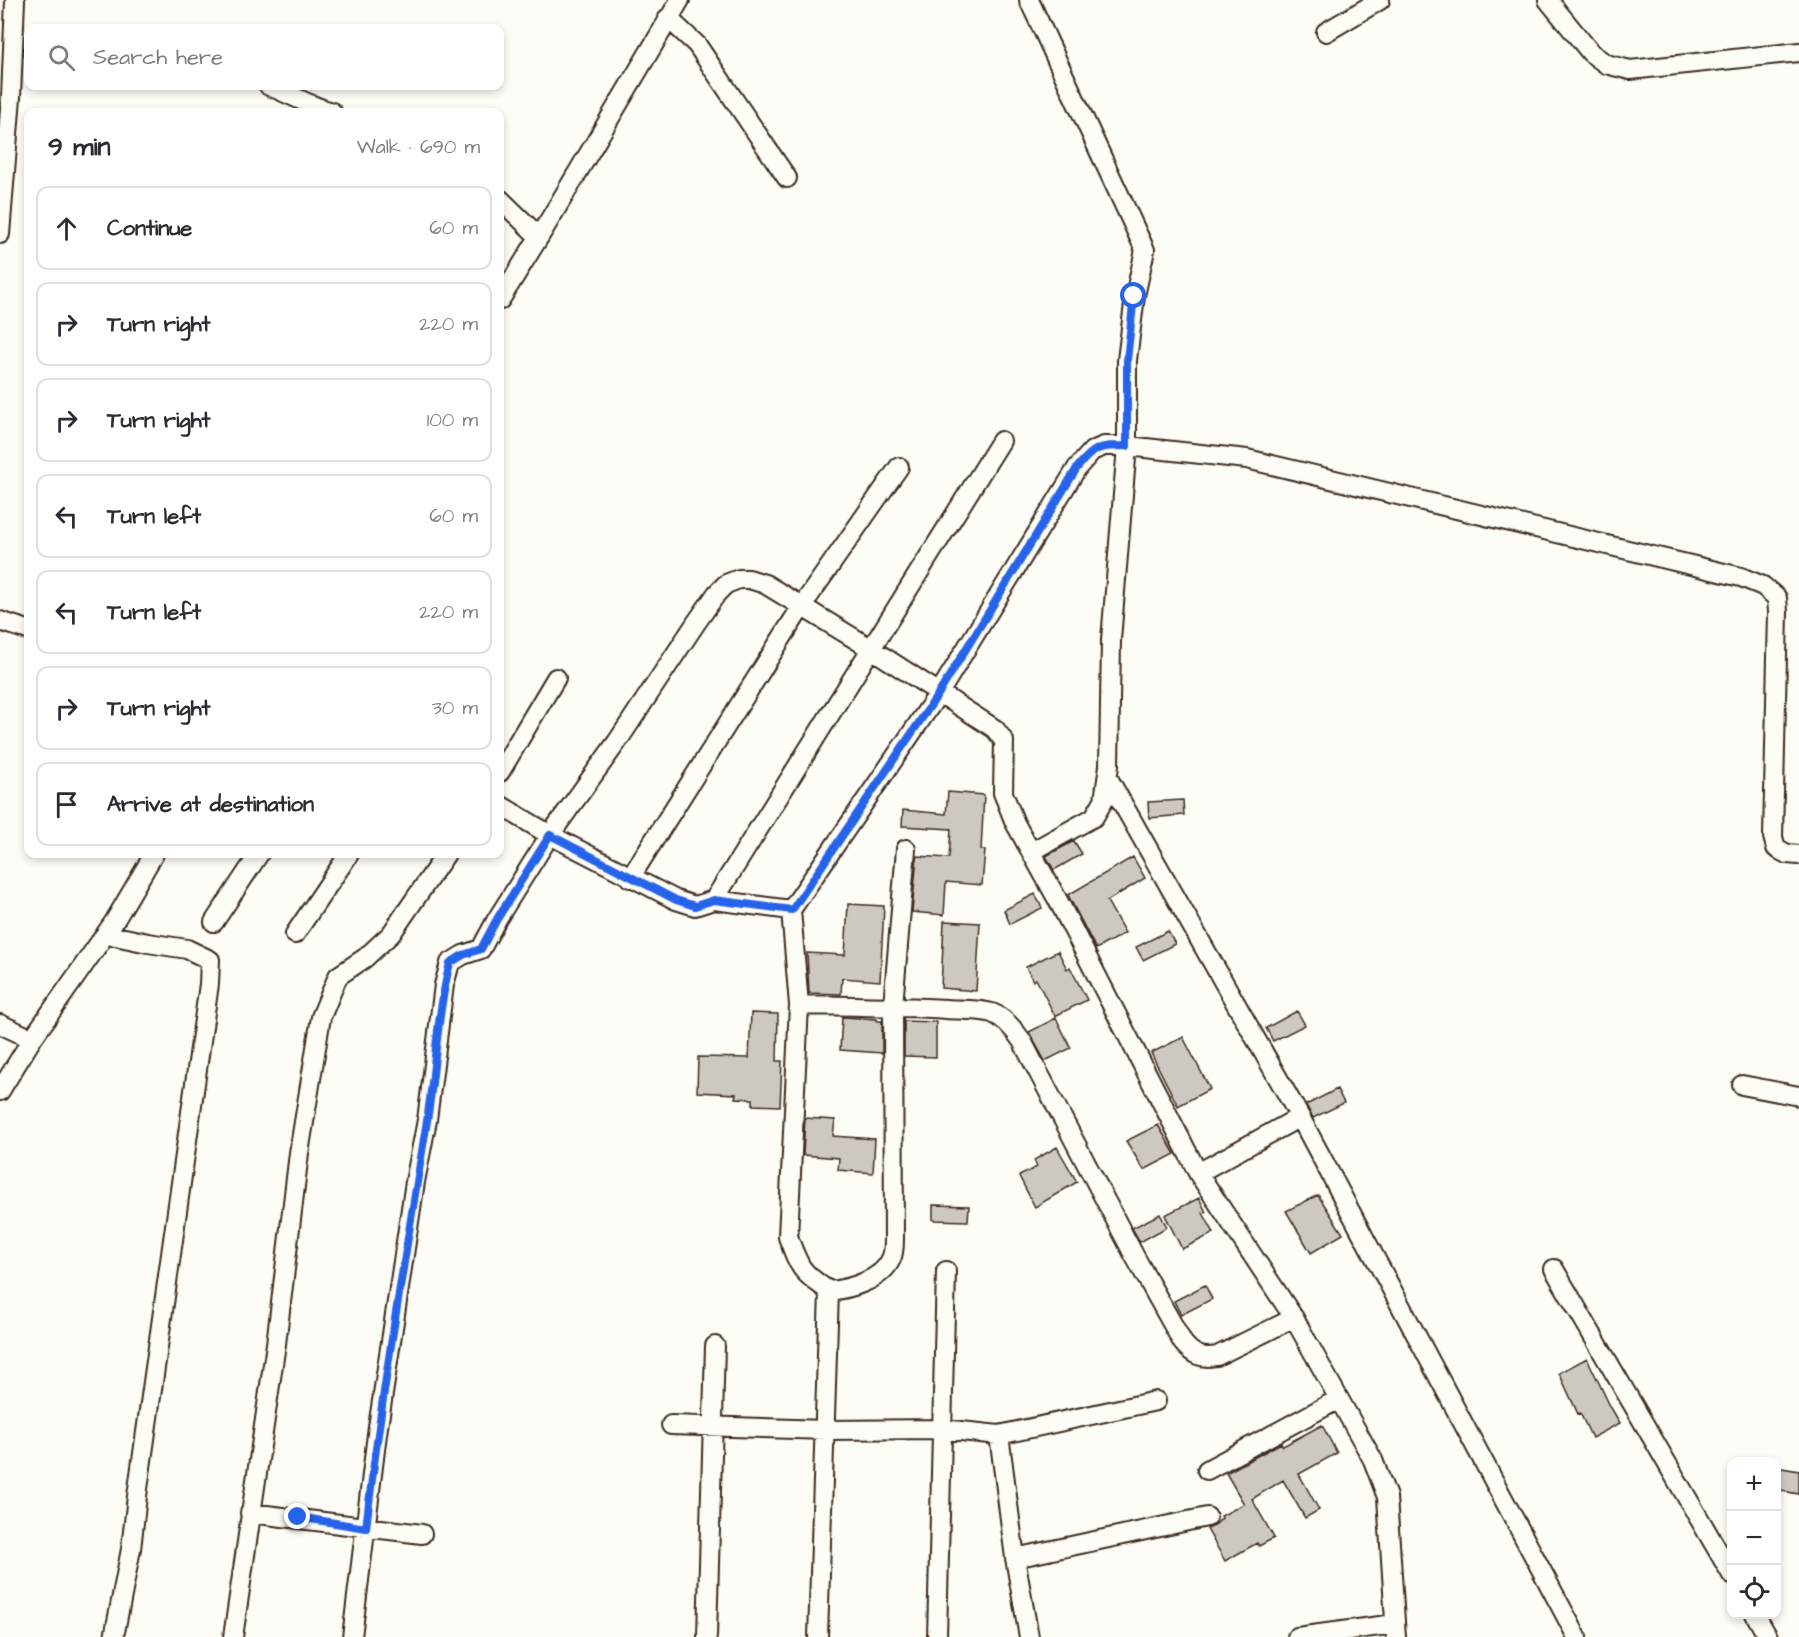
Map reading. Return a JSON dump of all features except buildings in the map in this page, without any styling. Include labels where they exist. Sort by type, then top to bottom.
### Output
[{"type":"street","points":[[0,234],[15,0]]},
{"type":"street","points":[[1029,0],[1145,250],[1134,296],[1127,360],[1127,446],[1111,640],[1108,778],[1104,800],[1094,817],[1031,852]]},
{"type":"street","points":[[1326,32],[1380,0]]},
{"type":"street","points":[[1548,0],[1591,53],[1606,64],[1630,70],[1799,52]]},
{"type":"street","points":[[675,5],[697,45],[787,178]]},
{"type":"street","points":[[504,294],[675,5]]},
{"type":"street","points":[[280,90],[316,108]]},
{"type":"street","points":[[504,202],[539,237]]},
{"type":"street","points":[[714,900],[1001,441]]},
{"type":"street","points":[[906,849],[892,1006],[894,1239],[892,1258],[881,1273],[846,1289],[829,1291],[805,1275],[788,1237],[799,1005],[792,910],[939,693],[1077,468],[1086,456],[1098,447],[1127,446],[1247,459],[1741,577],[1763,586],[1777,598],[1778,612],[1773,837],[1776,848],[1787,854],[1799,855]]},
{"type":"street","points":[[630,878],[802,606],[899,467]]},
{"type":"street","points":[[352,1637],[385,1377],[427,1120],[444,985],[450,963],[463,955],[481,949],[497,919],[550,835],[617,742],[696,623],[717,593],[726,584],[739,579],[749,579],[765,584],[802,606],[995,729],[1002,736],[1003,793],[1015,823],[1060,904],[1198,1173],[1294,1318],[1373,1460],[1386,1497],[1396,1630],[1297,1637]]},
{"type":"street","points":[[0,621],[24,629]]},
{"type":"street","points":[[504,765],[556,678]]},
{"type":"street","points":[[1108,778],[1300,1117],[1577,1637]]},
{"type":"street","points":[[504,807],[550,835],[676,900],[699,905],[714,900],[792,910]]},
{"type":"street","points":[[0,1091],[32,1039],[106,934],[152,858]]},
{"type":"street","points":[[214,922],[256,858]]},
{"type":"street","points":[[295,934],[346,858]]},
{"type":"street","points":[[233,1637],[276,1344],[299,1153],[321,1017],[338,976],[365,958],[391,934],[443,858]]},
{"type":"street","points":[[106,934],[187,949],[210,960],[209,984],[131,1549],[114,1637]]},
{"type":"street","points":[[799,1005],[892,1006],[991,1013],[1012,1027],[1022,1041],[1182,1343],[1192,1353],[1205,1358],[1217,1356],[1294,1318]]},
{"type":"street","points":[[0,1024],[32,1039]]},
{"type":"street","points":[[1742,1085],[1799,1096]]},
{"type":"street","points":[[1198,1173],[1300,1117]]},
{"type":"street","points":[[1554,1269],[1727,1568]]},
{"type":"street","points":[[937,1637],[945,1271]]},
{"type":"street","points":[[818,1637],[829,1291]]},
{"type":"street","points":[[707,1637],[715,1346]]},
{"type":"street","points":[[1207,1470],[1339,1399]]},
{"type":"street","points":[[671,1425],[826,1430],[942,1429],[999,1435],[1156,1401]]},
{"type":"street","points":[[999,1435],[1015,1558],[1029,1637]]},
{"type":"street","points":[[250,1513],[422,1533]]},
{"type":"street","points":[[1015,1558],[1207,1517]]},
{"type":"street","points":[[1758,1619],[1768,1637]]},
{"type":"route","points":[[298,1517],[366,1528],[377,1434],[427,1120],[444,985],[450,963],[463,955],[481,949],[497,919],[550,835],[630,878],[676,900],[695,906],[714,900],[792,910],[939,693],[1077,468],[1086,456],[1098,447],[1127,446],[1127,360],[1134,296]]}]
